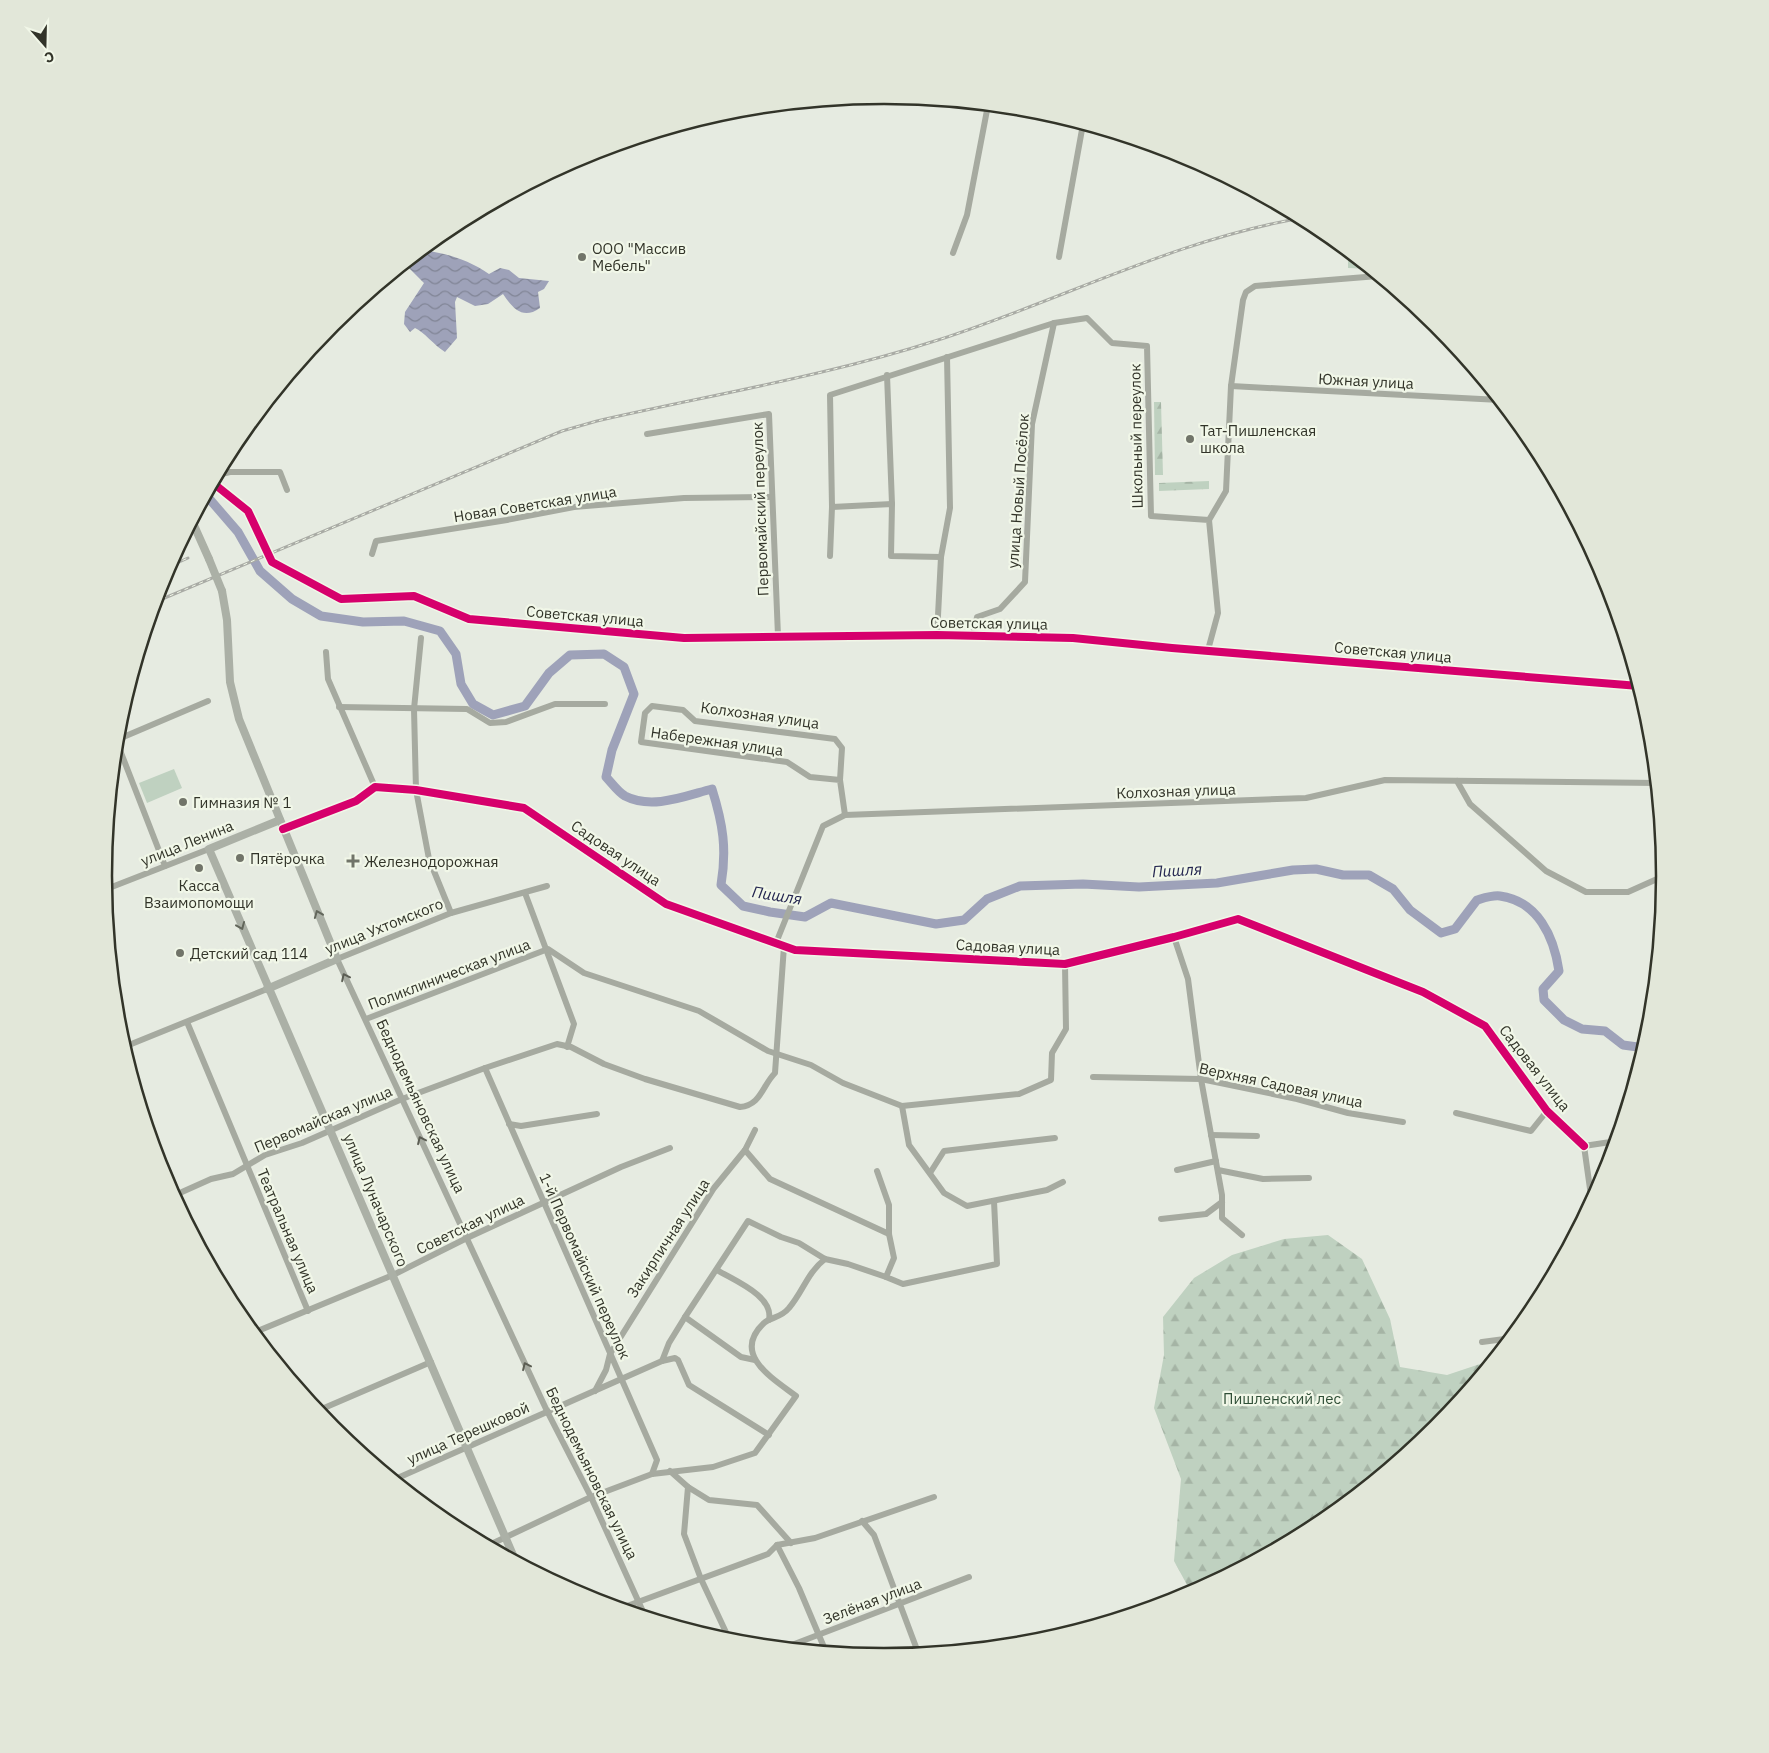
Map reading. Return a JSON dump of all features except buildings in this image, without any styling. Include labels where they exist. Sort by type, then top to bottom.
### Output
[{"type":"main road","name":"Беднодемьяновская улица","points":[[195,528],[222,591],[227,620],[230,682],[245,736],[336,959]]},
{"type":"main road","name":"улица Ленина","points":[[209,849],[280,820]]},
{"type":"main road","name":"улица Луначарского","points":[[209,849],[513,1554]]},
{"type":"main road","name":"улица Ухтомского","points":[[268,988],[336,959]]},
{"type":"street","points":[[953,253],[967,214],[987,110]]},
{"type":"street","points":[[1058,257],[1082,129]]},
{"type":"street","points":[[1208,650],[1218,613],[1209,520],[1226,491],[1231,386],[1243,300],[1246,292],[1255,286],[1371,277]]},
{"type":"street","name":"Школьный переулок","points":[[1054,323],[1087,318],[1112,343],[1147,346],[1151,516],[1209,520]]},
{"type":"street","points":[[830,556],[832,507],[830,395],[887,375],[1054,323]]},
{"type":"street","name":"улица Новый Посёлок","points":[[973,636],[977,617],[1000,609],[1025,582],[1032,424],[1054,323]]},
{"type":"street","points":[[937,635],[941,556],[950,508],[947,356]]},
{"type":"street","points":[[887,375],[892,556],[941,556]]},
{"type":"street","name":"Южная улица","points":[[1231,386],[1493,400]]},
{"type":"street","name":"Первомайский переулок","points":[[647,434],[769,414],[778,636]]},
{"type":"street","points":[[226,473],[280,472],[287,490]]},
{"type":"street","name":"Советская улица","points":[[217,486],[248,511],[272,562],[341,599],[414,596],[469,619],[684,638],[937,635],[1073,638],[1633,685]]},
{"type":"street","name":"Новая Советская улица","points":[[372,554],[376,541],[574,507],[684,498],[772,497]]},
{"type":"street","points":[[832,507],[892,504]]},
{"type":"street","points":[[421,638],[414,709],[416,790],[429,859],[451,913]]},
{"type":"street","points":[[326,652],[328,679],[375,787]]},
{"type":"street","points":[[125,736],[208,701]]},
{"type":"street","points":[[339,707],[467,708],[490,723],[506,722],[555,704],[605,704]]},
{"type":"street","name":"Колхозная улица","points":[[640,742],[645,713],[652,706],[683,710],[695,721],[835,739],[842,748],[840,780]]},
{"type":"street","name":"Набережная улица","points":[[640,742],[787,762],[810,777],[840,780]]},
{"type":"street","points":[[122,755],[165,866]]},
{"type":"street","points":[[840,780],[845,815]]},
{"type":"street","name":"Колхозная улица","points":[[776,943],[823,826],[845,815],[1306,798],[1385,780],[1652,782]]},
{"type":"street","points":[[1457,780],[1470,804],[1546,871],[1586,892],[1628,892],[1657,880]]},
{"type":"street","points":[[283,829],[356,801],[375,787],[416,790]]},
{"type":"street","name":"Садовая улица","points":[[416,790],[524,808],[666,904],[795,950],[1065,964],[1238,919],[1423,992],[1485,1026],[1547,1111],[1584,1146]]},
{"type":"street","name":"улица Ленина","points":[[112,887],[209,849]]},
{"type":"street","name":"улица Ухтомского","points":[[336,959],[451,913],[547,886]]},
{"type":"street","points":[[525,893],[574,1024],[567,1046]]},
{"type":"street","points":[[1174,937],[1188,979],[1201,1078],[1218,1170],[1222,1218],[1242,1235]]},
{"type":"street","points":[[784,946],[776,1054],[812,1065],[843,1083],[902,1106],[1020,1094],[1051,1080],[1052,1053],[1066,1029],[1065,964]]},
{"type":"street","name":"Поликлиническая улица","points":[[366,1019],[548,949],[584,973],[699,1011],[776,1054]]},
{"type":"street","name":"Беднодемьяновская улица","points":[[336,959],[366,1019],[547,1411],[591,1497],[642,1610]]},
{"type":"street","name":"улица Ухтомского","points":[[131,1045],[268,988]]},
{"type":"street","name":"Театральная улица","points":[[187,1022],[308,1311]]},
{"type":"street","name":"Первомайская улица","points":[[180,1193],[211,1179],[233,1174],[247,1165],[402,1100],[485,1068],[557,1044],[567,1046],[645,1079],[740,1107],[749,1106],[761,1097],[766,1082],[775,1073],[776,1054]]},
{"type":"street","name":"1-й Первомайский переулок","points":[[485,1068],[657,1460],[652,1474]]},
{"type":"street","name":"Верхняя Садовая улица","points":[[1093,1077],[1201,1078],[1297,1099],[1348,1113],[1402,1122]]},
{"type":"street","points":[[902,1106],[909,1145],[944,1193],[967,1206],[1047,1190],[1063,1182]]},
{"type":"street","points":[[1456,1113],[1531,1130],[1547,1111]]},
{"type":"street","points":[[509,1124],[520,1126],[597,1114]]},
{"type":"street","name":"Закирпичная улица","points":[[595,1391],[606,1370],[610,1354],[714,1188],[745,1150],[755,1130]]},
{"type":"street","points":[[1211,1135],[1257,1136]]},
{"type":"street","points":[[930,1173],[944,1151],[1055,1138]]},
{"type":"street","points":[[1590,1190],[1584,1146],[1609,1142]]},
{"type":"street","name":"Советская улица","points":[[259,1330],[393,1275],[544,1202],[621,1167],[670,1148]]},
{"type":"street","points":[[745,1150],[770,1179],[889,1234]]},
{"type":"street","points":[[1177,1170],[1216,1161]]},
{"type":"street","points":[[1218,1170],[1263,1178],[1309,1178]]},
{"type":"street","points":[[877,1171],[889,1206],[889,1234],[894,1258],[886,1276]]},
{"type":"street","points":[[662,1361],[669,1343],[748,1221],[780,1237],[799,1243],[824,1259],[848,1264],[886,1276],[903,1284],[997,1264],[994,1201]]},
{"type":"street","points":[[1161,1219],[1206,1214],[1222,1202]]},
{"type":"street","points":[[493,1543],[591,1497],[652,1474],[713,1467],[755,1453],[796,1396],[768,1376],[751,1352],[751,1343],[764,1323],[776,1319],[789,1309],[814,1268],[824,1259]]},
{"type":"street","points":[[717,1270],[763,1299],[769,1307],[769,1320]]},
{"type":"street","points":[[685,1317],[741,1357],[756,1360]]},
{"type":"street","points":[[1482,1342],[1504,1339]]},
{"type":"street","points":[[662,1361],[675,1358],[678,1360],[689,1385],[769,1435]]},
{"type":"street","name":"улица Терешковой","points":[[399,1478],[662,1361]]},
{"type":"street","points":[[324,1408],[431,1362]]},
{"type":"street","points":[[670,1471],[688,1487],[709,1500],[757,1505],[791,1543]]},
{"type":"street","points":[[688,1487],[684,1534],[701,1579],[726,1632]]},
{"type":"street","points":[[629,1605],[768,1554],[777,1545],[815,1538],[934,1497]]},
{"type":"street","points":[[862,1521],[874,1535],[917,1648]]},
{"type":"street","points":[[777,1545],[800,1588],[824,1647]]},
{"type":"street","name":"Зелёная улица","points":[[795,1644],[969,1577]]},
{"type":"green space","points":[[1348,258],[1362,269],[1348,268]]},
{"type":"green space","points":[[1154,402],[1161,402],[1163,475],[1155,475]]},
{"type":"green space","points":[[1209,481],[1209,489],[1159,491],[1159,483]]},
{"type":"green space","points":[[174,769],[182,788],[147,803],[139,783]]},
{"type":"green space","name":"Пишленский лес","points":[[1328,1235],[1362,1259],[1390,1319],[1400,1367],[1447,1375],[1485,1362],[1431,1423],[1355,1490],[1271,1546],[1226,1570],[1188,1587],[1174,1561],[1181,1479],[1154,1408],[1164,1355],[1163,1317],[1194,1278],[1232,1255],[1284,1239]]},
{"type":"water","points":[[430,251],[457,258],[489,274],[500,268],[509,270],[519,278],[549,281],[544,289],[538,292],[540,308],[528,313],[523,313],[515,308],[503,294],[488,304],[475,306],[457,297],[455,302],[457,338],[445,352],[415,328],[410,332],[404,324],[405,312],[424,283],[409,268]]},
{"type":"waterway","name":"Пишля","points":[[210,500],[238,532],[260,571],[292,599],[321,616],[363,622],[404,621],[440,631],[456,654],[461,684],[473,704],[493,715],[525,706],[549,673],[570,655],[604,654],[624,667],[634,694],[612,750],[606,777],[625,796],[646,802],[680,798],[712,789],[723,837],[724,860],[721,885],[743,906],[805,917],[831,903],[936,924],[964,920],[987,899],[1020,886],[1083,884],[1139,887],[1217,883],[1293,870],[1316,869],[1343,875],[1369,875],[1393,889],[1410,910],[1441,933],[1455,929],[1477,900],[1491,896],[1500,896],[1513,899],[1525,905],[1542,923],[1557,958],[1559,971],[1543,989],[1544,1000],[1564,1020],[1582,1029],[1605,1031],[1623,1045],[1638,1047]]},
{"type":"railway","points":[[164,598],[562,431],[597,421],[811,375],[896,353],[983,324],[1209,240],[1292,220]]},
{"type":"railway","points":[[179,562],[188,558]]},
{"type":"cycle path","points":[[217,486],[248,511],[272,562],[341,599],[414,596],[469,619],[684,638],[937,635],[1073,638],[1172,648],[1633,686]]},
{"type":"cycle path","points":[[283,829],[356,801],[375,787],[416,790],[524,808],[666,904],[795,950],[1065,964],[1238,919],[1423,992],[1485,1026],[1547,1111],[1584,1146]]},
{"type":"place","name":"ООО \"Массив Мебель\"","points":[[582,257]]},
{"type":"place","name":"Тат-Пишленская школа","points":[[1190,439]]},
{"type":"place","name":"Гимназия № 1","points":[[183,802]]},
{"type":"place","name":"Пятёрочка","points":[[240,858]]},
{"type":"place","name":"Железнодорожная","points":[[353,861]]},
{"type":"place","name":"Касса Взаимопомощи","points":[[199,868]]},
{"type":"place","name":"Детский сад 114","points":[[180,953]]}]
